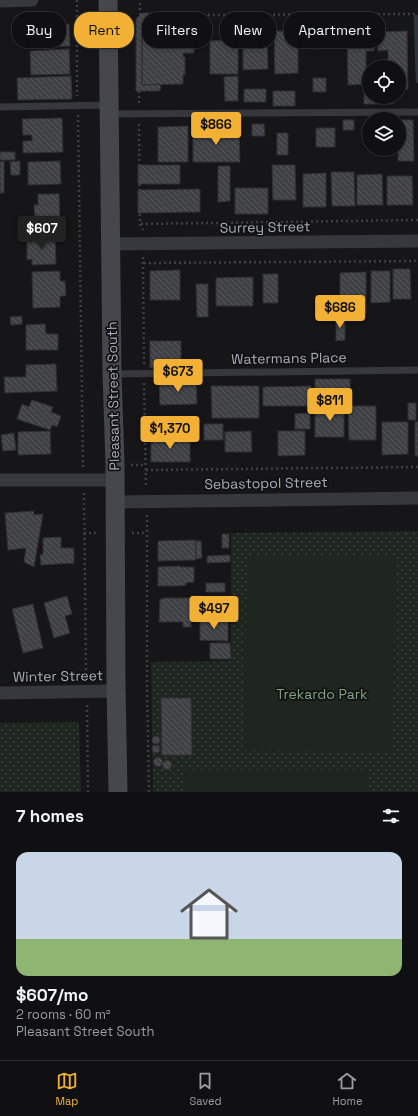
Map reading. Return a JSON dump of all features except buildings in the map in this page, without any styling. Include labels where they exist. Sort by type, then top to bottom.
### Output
[{"type":"street","points":[[0,1],[32,0]]},
{"type":"street","name":"Pleasant Street South","points":[[108,0],[118,792]]},
{"type":"street","name":"Surrey Street","points":[[112,244],[418,241]]},
{"type":"street","points":[[0,480],[115,480]]},
{"type":"street","name":"Sebastopol Street","points":[[115,502],[418,498]]},
{"type":"street","name":"Winter Street","points":[[0,693],[116,691]]},
{"type":"lane","points":[[0,106],[78,105],[139,114],[417,112]]},
{"type":"lane","name":"Watermans Place","points":[[112,374],[418,370]]},
{"type":"path","points":[[77,0],[88,792]]},
{"type":"path","points":[[140,0],[140,15]]},
{"type":"path","points":[[212,16],[418,14]]},
{"type":"path","points":[[139,91],[140,224],[418,220]]},
{"type":"path","points":[[144,263],[418,262]]},
{"type":"path","points":[[149,792],[146,470],[418,467]]},
{"type":"green space","name":"Trekardo Park","points":[[418,531],[418,792],[153,792],[151,662],[231,661],[231,533]]},
{"type":"green space","points":[[247,555],[395,557],[393,751],[244,750]]},
{"type":"green space","points":[[79,722],[81,792],[0,792],[0,723]]},
{"type":"green space","points":[[185,770],[367,770],[367,792],[186,792]]},
{"type":"waterway","points":[[416,17],[418,81]]}]
